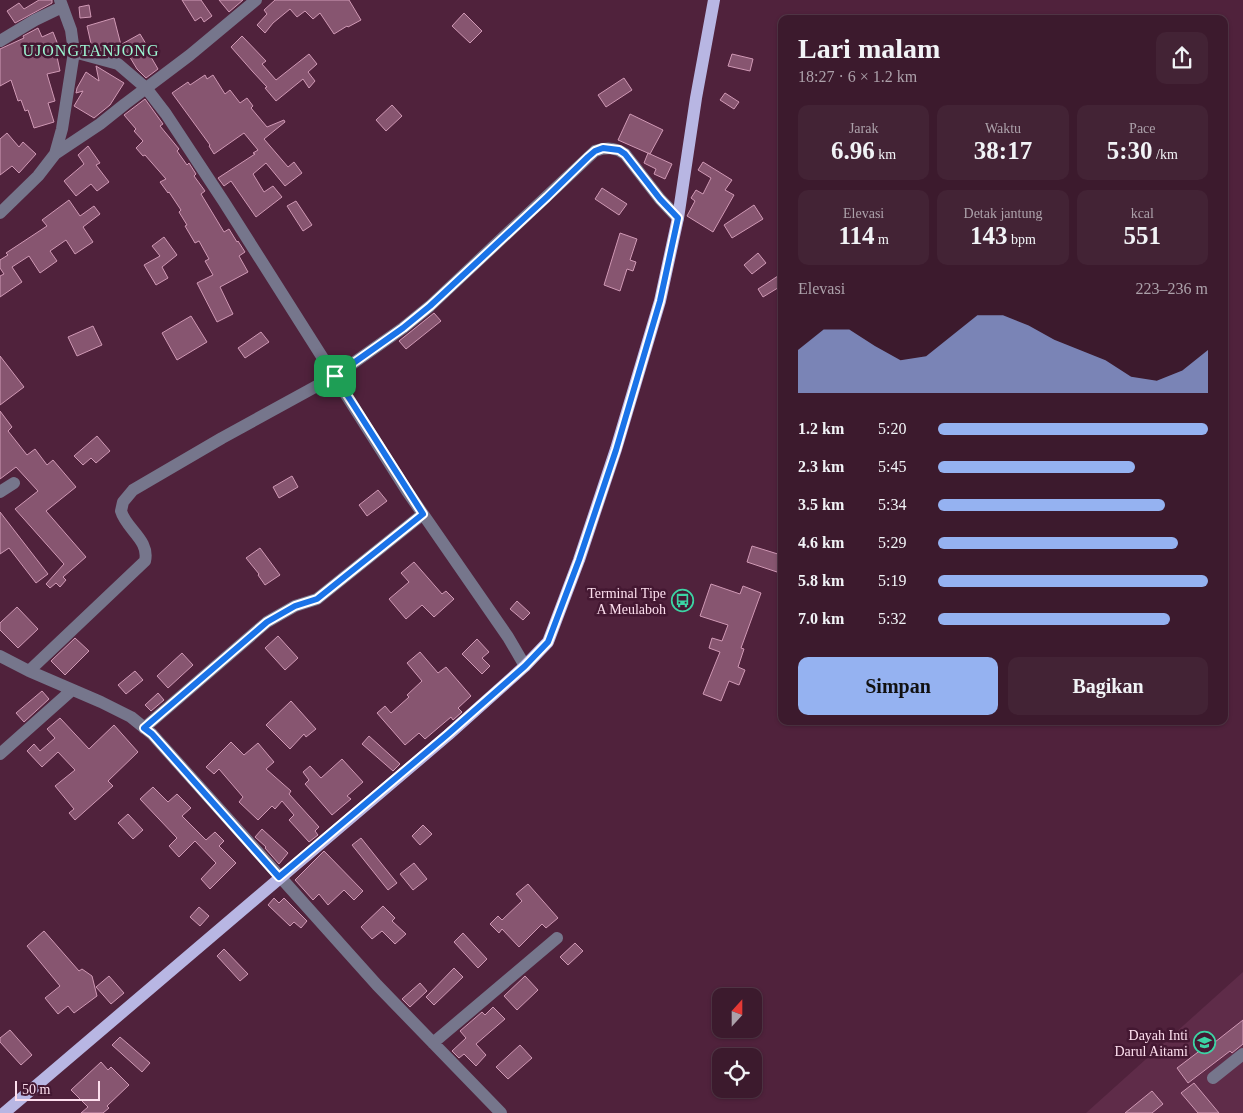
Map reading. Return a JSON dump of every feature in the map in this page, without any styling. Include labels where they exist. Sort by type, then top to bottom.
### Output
[{"type":"main road","points":[[4,1113],[448,734],[528,663],[548,642],[579,560],[616,450],[660,301],[678,218],[696,98],[714,0]]},
{"type":"street","points":[[0,213],[38,176],[55,154],[100,124],[190,55],[256,0]]},
{"type":"street","points":[[0,41],[61,4],[71,30],[74,52],[62,129],[55,154]]},
{"type":"street","points":[[74,52],[118,64],[146,88],[185,142],[423,514],[508,638],[528,663]]},
{"type":"street","points":[[29,671],[145,561],[146,553],[144,546],[121,511],[122,502],[133,490],[222,438],[335,376],[403,328],[430,306],[595,151],[611,148],[625,154],[660,199],[678,218]]},
{"type":"street","points":[[0,492],[14,483]]},
{"type":"street","points":[[144,728],[267,622],[295,606],[317,599],[423,514]]},
{"type":"street","points":[[0,656],[123,714],[152,734],[377,985],[501,1113]]},
{"type":"street","points":[[0,754],[72,690]]},
{"type":"street","points":[[433,1043],[557,938]]},
{"type":"street","points":[[1213,1078],[1243,1054]]},
{"type":"shaded area","name":"Dayah Inti Darul Aitami","points":[[1243,972],[1243,1113],[1086,1113]]},
{"type":"building","points":[[39,0],[52,0],[52,3],[15,23],[7,11],[19,3],[24,9]]},
{"type":"building","points":[[182,0],[201,0],[212,16],[204,22],[201,17],[195,21]]},
{"type":"building","points":[[219,0],[243,0],[229,12]]},
{"type":"building","points":[[275,0],[349,0],[361,20],[334,34],[320,13],[313,19],[305,11],[297,17],[290,9],[273,23],[265,33],[257,25],[267,14],[264,10]]},
{"type":"building","points":[[89,5],[91,17],[80,18],[79,7]]},
{"type":"building","points":[[464,13],[482,31],[470,43],[452,26]]},
{"type":"building","points":[[114,18],[122,49],[106,52],[92,48],[87,26]]},
{"type":"building","points":[[38,28],[42,37],[53,32],[60,50],[56,52],[60,71],[47,74],[55,101],[48,103],[54,122],[34,128],[28,110],[25,111],[21,100],[18,101],[11,80],[0,86],[0,49],[24,38],[23,36]]},
{"type":"building","points":[[140,34],[158,69],[146,78],[137,69],[122,44]]},
{"type":"building","points":[[242,36],[266,61],[262,64],[276,80],[309,54],[317,64],[308,72],[315,81],[309,88],[303,79],[276,101],[265,88],[267,87],[231,47]]},
{"type":"building","points":[[732,54],[753,59],[750,71],[728,66]]},
{"type":"building","points":[[96,66],[124,83],[110,105],[94,118],[74,106],[83,91],[76,93],[86,72],[99,81]]},
{"type":"building","points":[[205,75],[207,79],[213,75],[225,94],[230,90],[240,103],[247,98],[253,106],[251,108],[267,127],[284,120],[285,122],[264,139],[288,167],[294,162],[302,173],[285,186],[266,163],[253,174],[264,192],[273,186],[282,197],[256,217],[231,181],[224,186],[218,178],[255,154],[253,153],[258,150],[244,133],[214,154],[210,145],[172,93],[188,82],[190,85]]},
{"type":"building","points":[[624,78],[632,90],[606,107],[598,95]]},
{"type":"building","points":[[725,93],[739,102],[734,109],[720,100]]},
{"type":"building","points":[[145,99],[163,124],[160,126],[179,149],[177,151],[187,165],[189,163],[196,174],[194,176],[205,191],[201,194],[224,232],[229,229],[245,252],[239,256],[248,272],[220,287],[233,314],[217,322],[197,283],[213,275],[205,261],[209,259],[199,241],[195,243],[179,212],[181,210],[160,182],[166,179],[145,155],[143,156],[136,148],[143,141],[124,115]]},
{"type":"building","points":[[392,105],[402,116],[386,131],[376,120]]},
{"type":"building","points":[[630,114],[663,130],[650,154],[618,140]]},
{"type":"building","points":[[7,133],[19,147],[23,142],[36,154],[19,173],[12,166],[0,175],[0,139]]},
{"type":"building","points":[[88,146],[100,163],[96,165],[109,182],[97,191],[91,184],[76,196],[64,181],[84,164],[78,155]]},
{"type":"building","points":[[648,153],[672,164],[665,179],[654,174],[656,169],[644,163]]},
{"type":"building","points":[[703,162],[732,180],[725,190],[734,195],[713,232],[687,216],[695,201],[691,198],[696,190],[703,194],[711,178],[698,170]]},
{"type":"building","points":[[602,188],[627,204],[619,215],[595,199]]},
{"type":"building","points":[[69,200],[80,216],[94,206],[100,214],[83,227],[93,242],[75,254],[66,240],[50,251],[57,261],[40,273],[29,256],[12,267],[22,282],[0,297],[0,276],[4,274],[0,268],[0,260],[8,255],[6,253],[47,226],[42,220]]},
{"type":"building","points":[[296,201],[312,225],[303,231],[287,206]]},
{"type":"building","points":[[754,205],[763,219],[732,238],[724,225]]},
{"type":"building","points":[[620,233],[637,239],[630,260],[636,262],[633,271],[627,269],[620,291],[604,285]]},
{"type":"building","points":[[164,237],[177,255],[162,267],[168,278],[156,285],[144,265],[160,256],[152,246]]},
{"type":"building","points":[[758,253],[766,263],[752,274],[744,265]]},
{"type":"building","points":[[778,276],[778,288],[763,297],[758,289]]},
{"type":"building","points":[[434,313],[441,321],[406,349],[399,341]]},
{"type":"building","points":[[191,316],[207,342],[177,360],[162,333]]},
{"type":"building","points":[[93,326],[102,345],[77,356],[68,337]]},
{"type":"building","points":[[261,332],[269,342],[245,358],[238,348]]},
{"type":"building","points":[[0,356],[24,387],[0,405]]},
{"type":"building","points":[[0,411],[12,427],[8,431],[27,455],[35,449],[47,465],[53,460],[76,487],[46,511],[86,557],[63,577],[66,580],[60,587],[56,583],[50,588],[46,584],[64,564],[15,509],[38,491],[16,467],[0,479]]},
{"type":"building","points":[[97,436],[110,451],[96,463],[91,458],[83,465],[74,456]]},
{"type":"building","points":[[292,476],[298,487],[279,498],[273,487]]},
{"type":"building","points":[[378,490],[387,501],[367,516],[359,505]]},
{"type":"building","points":[[0,512],[48,574],[36,583],[9,548],[0,554]]},
{"type":"building","points":[[752,546],[778,554],[778,572],[747,562]]},
{"type":"building","points":[[260,548],[280,575],[265,585],[246,558]]},
{"type":"building","points":[[414,562],[442,594],[446,591],[454,599],[434,617],[422,605],[406,619],[389,599],[409,582],[401,573]]},
{"type":"building","points":[[711,584],[740,594],[743,586],[761,593],[741,648],[744,649],[738,667],[745,670],[739,685],[729,681],[721,701],[703,694],[720,652],[709,648],[712,638],[722,641],[728,625],[700,616]]},
{"type":"building","points":[[517,601],[530,613],[523,620],[510,609]]},
{"type":"building","points":[[17,607],[38,629],[18,648],[0,630],[0,623]]},
{"type":"building","points":[[278,636],[298,658],[285,670],[265,648]]},
{"type":"building","points":[[75,638],[89,651],[65,675],[51,661]]},
{"type":"building","points":[[477,639],[489,652],[482,658],[490,666],[482,674],[462,654]]},
{"type":"building","points":[[420,652],[438,673],[446,667],[471,696],[458,708],[462,712],[453,720],[451,717],[425,739],[419,733],[405,745],[377,713],[385,706],[391,713],[409,697],[407,695],[422,681],[407,663]]},
{"type":"building","points":[[182,653],[193,665],[168,688],[157,676]]},
{"type":"building","points":[[135,671],[143,680],[126,694],[118,685]]},
{"type":"building","points":[[42,691],[49,699],[24,722],[16,713]]},
{"type":"building","points":[[158,693],[164,700],[151,711],[145,705]]},
{"type":"building","points":[[291,701],[316,729],[306,737],[304,734],[290,749],[266,725]]},
{"type":"building","points":[[60,718],[89,749],[114,725],[138,752],[108,781],[113,786],[75,820],[69,813],[74,809],[55,786],[75,770],[58,752],[42,767],[27,751],[34,744],[40,751],[55,738],[47,729]]},
{"type":"building","points":[[369,736],[400,764],[393,771],[362,744]]},
{"type":"building","points":[[231,742],[244,755],[258,743],[274,762],[266,769],[291,791],[289,794],[319,827],[315,831],[318,835],[309,842],[289,820],[294,815],[282,801],[275,809],[272,806],[258,820],[239,802],[243,797],[219,769],[214,774],[206,767]]},
{"type":"building","points":[[342,759],[363,782],[347,796],[351,799],[332,815],[305,784],[309,780],[303,772],[310,766],[321,778]]},
{"type":"building","points":[[153,787],[168,802],[177,794],[191,808],[182,816],[206,840],[215,832],[224,841],[219,846],[236,863],[210,889],[201,879],[216,863],[195,841],[179,857],[169,846],[177,838],[140,799]]},
{"type":"building","points":[[128,814],[143,830],[133,839],[118,823]]},
{"type":"building","points":[[423,825],[432,834],[420,845],[412,836]]},
{"type":"building","points":[[262,829],[288,853],[279,864],[266,847],[255,837]]},
{"type":"building","points":[[361,838],[397,883],[388,890],[352,845]]},
{"type":"building","points":[[324,851],[363,891],[354,900],[344,890],[328,905],[319,894],[313,900],[295,880]]},
{"type":"building","points":[[414,863],[427,879],[413,890],[400,874]]},
{"type":"building","points":[[528,884],[558,918],[546,928],[542,924],[519,947],[502,929],[499,933],[490,924],[498,916],[502,920],[522,901],[516,894]]},
{"type":"building","points":[[274,898],[279,903],[284,898],[307,921],[301,928],[294,922],[290,926],[268,905]]},
{"type":"building","points":[[383,906],[395,918],[392,921],[406,934],[395,944],[382,931],[372,939],[361,927]]},
{"type":"building","points":[[199,907],[209,916],[200,926],[190,917]]},
{"type":"building","points":[[44,931],[79,971],[82,969],[92,976],[97,996],[74,1013],[68,1006],[58,1014],[45,998],[60,986],[27,946]]},
{"type":"building","points":[[463,933],[487,959],[478,968],[454,942]]},
{"type":"building","points":[[575,943],[583,951],[568,965],[560,957]]},
{"type":"building","points":[[224,949],[248,974],[240,981],[217,956]]},
{"type":"building","points":[[454,968],[463,977],[434,1005],[426,997]]},
{"type":"building","points":[[109,976],[124,993],[111,1004],[96,987]]},
{"type":"building","points":[[525,976],[538,990],[517,1010],[504,996]]},
{"type":"building","points":[[420,983],[427,991],[410,1007],[402,999]]},
{"type":"building","points":[[493,1007],[505,1019],[476,1044],[486,1055],[476,1066],[464,1054],[459,1058],[452,1051],[466,1038],[460,1031],[482,1012],[485,1015]]},
{"type":"building","points":[[1243,1020],[1243,1044],[1232,1053],[1230,1051],[1188,1083],[1177,1068]]},
{"type":"building","points":[[10,1030],[32,1055],[21,1065],[0,1042],[0,1038]]},
{"type":"building","points":[[120,1037],[150,1063],[142,1072],[112,1045]]},
{"type":"building","points":[[520,1045],[532,1058],[508,1079],[496,1067]]},
{"type":"building","points":[[101,1062],[108,1070],[111,1067],[129,1085],[107,1106],[109,1108],[103,1113],[81,1113],[88,1107],[71,1090]]},
{"type":"building","points":[[1194,1083],[1219,1113],[1198,1113],[1181,1093]]},
{"type":"building","points":[[1152,1091],[1163,1104],[1152,1113],[1125,1113]]},
{"type":"place","name":"Terminal Tipe A Meulaboh","points":[[682,601]]},
{"type":"place","name":"Dayah Inti Darul Aitami","points":[[1204,1043]]},
{"type":"district","name":"UJONGTANJONG","points":[[91,50]]},
{"type":"route","points":[[611,148],[625,154],[660,199],[678,218],[660,301],[616,450],[579,560],[548,642],[525,666],[448,734],[279,877],[152,734],[144,728],[267,622],[295,606],[317,599],[423,514],[335,376],[366,356],[430,306],[595,151],[611,148]]}]
